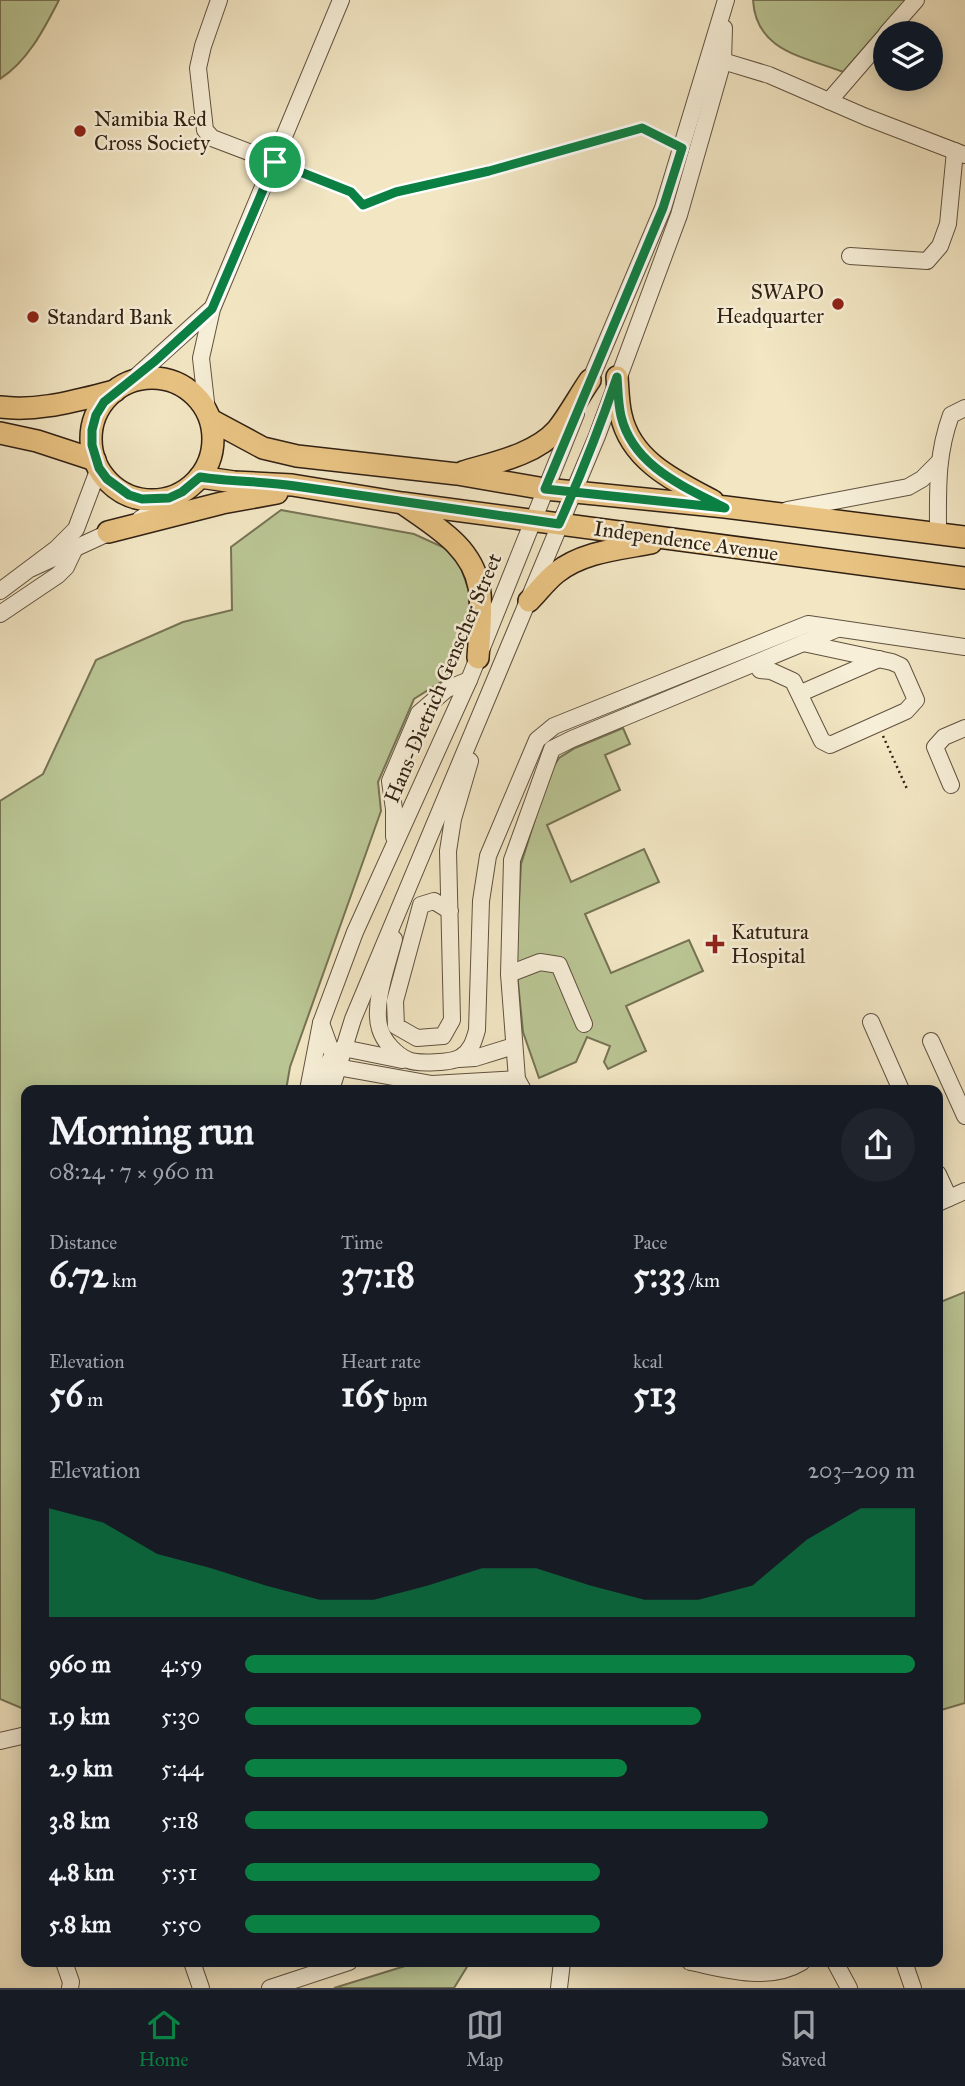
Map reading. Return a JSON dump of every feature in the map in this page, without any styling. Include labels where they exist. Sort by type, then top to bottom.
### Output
[{"type":"main road","points":[[617,377],[621,416],[633,443],[648,463],[725,508]]},
{"type":"main road","name":"Independence Avenue","points":[[0,407],[33,408],[62,404],[151,379],[174,382],[199,399],[209,416],[263,448],[298,456],[457,474],[545,489],[965,537]]},
{"type":"main road","points":[[457,474],[516,455],[537,445],[555,432],[590,380]]},
{"type":"main road","points":[[122,387],[104,402],[96,415],[92,445],[97,464],[107,479],[129,495],[156,500],[182,492],[200,477],[210,460],[214,440],[209,416]]},
{"type":"main road","points":[[0,433],[37,441],[97,464]]},
{"type":"main road","name":"Independence Avenue","points":[[200,477],[317,489],[401,503],[965,578]]},
{"type":"main road","points":[[108,533],[222,503],[261,495],[317,489]]},
{"type":"main road","points":[[401,503],[456,542],[470,564],[480,587],[478,659]]},
{"type":"main road","points":[[529,601],[556,573],[581,558],[614,549],[673,540]]},
{"type":"street","points":[[219,0],[198,68],[205,130],[212,138],[275,162]]},
{"type":"street","points":[[209,416],[201,358],[212,309],[341,0]]},
{"type":"street","points":[[897,21],[916,0]]},
{"type":"street","name":"Hans-Dietrich Genscher Street","points":[[332,1085],[337,1057],[597,436],[679,215],[717,59],[725,4]]},
{"type":"street","points":[[829,100],[873,49]]},
{"type":"street","points":[[717,59],[769,75],[960,153],[948,224],[940,246],[927,261],[850,256]]},
{"type":"street","name":"Hans-Dietrich Genscher Street","points":[[311,1085],[321,1023],[355,932],[478,659],[545,489],[663,208],[682,148],[717,59]]},
{"type":"street","points":[[122,387],[212,309]]},
{"type":"street","points":[[939,533],[938,463],[943,436],[951,415],[965,408]]},
{"type":"street","points":[[768,513],[908,487],[922,479],[938,463]]},
{"type":"street","points":[[6,587],[56,549],[76,529],[83,515],[97,464]]},
{"type":"street","points":[[32,568],[144,517],[182,492]]},
{"type":"street","points":[[0,614],[58,575],[75,548]]},
{"type":"street","points":[[459,1059],[470,1049],[477,1030],[481,901],[488,856],[537,740],[554,726],[808,624],[965,647]]},
{"type":"street","points":[[497,1085],[520,1084],[514,1046],[509,974],[512,860],[552,749],[837,629]]},
{"type":"street","points":[[760,670],[787,676],[793,681],[822,741],[831,745],[906,711],[916,700],[901,666],[803,643]]},
{"type":"street","points":[[801,693],[878,659]]},
{"type":"street","points":[[392,850],[395,828],[390,781],[419,713],[447,690],[469,680]]},
{"type":"street","points":[[450,911],[434,901],[421,905],[395,1001],[396,1026],[417,1038],[443,1036],[452,1020],[450,911],[448,850],[453,819],[492,685]]},
{"type":"street","points":[[951,785],[936,747],[944,737],[965,728]]},
{"type":"street","points":[[406,889],[377,1008],[380,1029],[391,1048],[413,1061]]},
{"type":"street","points":[[509,974],[540,962],[559,964],[584,1024]]},
{"type":"street","points":[[871,1022],[895,1085]]},
{"type":"street","points":[[321,1023],[337,1057],[400,1085]]},
{"type":"street","points":[[413,1061],[417,1038]]},
{"type":"street","points":[[931,1041],[965,1116]]},
{"type":"street","points":[[337,1057],[441,1062],[475,1058],[514,1046]]},
{"type":"street","points":[[314,1085],[337,1057]]},
{"type":"street","points":[[943,1201],[965,1191]]},
{"type":"street","points":[[0,1741],[21,1736]]},
{"type":"street","points":[[66,1967],[71,1982],[70,1988]]},
{"type":"street","points":[[194,1967],[201,1988]]},
{"type":"street","points":[[270,1988],[334,1967]]},
{"type":"street","points":[[559,1988],[561,1967]]},
{"type":"street","points":[[716,1967],[748,1973],[782,1971],[791,1967]]},
{"type":"street","points":[[838,1967],[849,1988]]},
{"type":"street","points":[[906,1967],[913,1988]]},
{"type":"path","points":[[275,162],[351,192],[363,205],[396,192],[489,171],[642,128],[682,148]]},
{"type":"path","points":[[878,723],[908,791]]},
{"type":"green space","points":[[0,0],[59,0],[27,54],[0,79]]},
{"type":"green space","points":[[753,0],[906,0],[888,21],[873,21],[873,38],[843,72],[784,49],[763,31],[756,17]]},
{"type":"green space","points":[[281,510],[414,534],[445,548],[460,565],[469,591],[469,616],[463,645],[444,680],[414,699],[378,782],[381,811],[290,1067],[287,1085],[21,1085],[21,1708],[0,1699],[0,801],[43,774],[96,660],[183,622],[232,610],[231,547]]},
{"type":"green space","points":[[623,728],[630,744],[605,755],[620,790],[547,825],[571,882],[644,849],[659,882],[585,914],[611,973],[689,940],[703,971],[626,1006],[646,1051],[608,1069],[604,1062],[610,1046],[587,1037],[576,1062],[539,1078],[523,1032],[516,962],[521,864],[550,772],[559,758],[575,748]]},
{"type":"green space","points":[[965,1292],[965,1703],[943,1710],[943,1301]]},
{"type":"green space","points":[[402,1967],[467,1967],[454,1988],[334,1988]]},
{"type":"place","name":"Namibia Red Cross Society","points":[[80,131]]},
{"type":"place","name":"SWAPO Headquarter","points":[[838,304]]},
{"type":"place","name":"Standard Bank","points":[[33,317]]},
{"type":"place","name":"Katutura Hospital","points":[[715,944]]},
{"type":"route","points":[[275,162],[212,309],[129,383],[115,391],[96,415],[92,430],[95,460],[107,479],[117,488],[129,495],[156,500],[182,492],[200,477],[292,485],[559,524],[573,491],[597,436],[617,377],[621,416],[633,443],[648,463],[725,508],[573,491],[545,489],[663,208],[682,148],[642,128],[489,171],[396,192],[363,205],[351,192],[275,162]]}]
